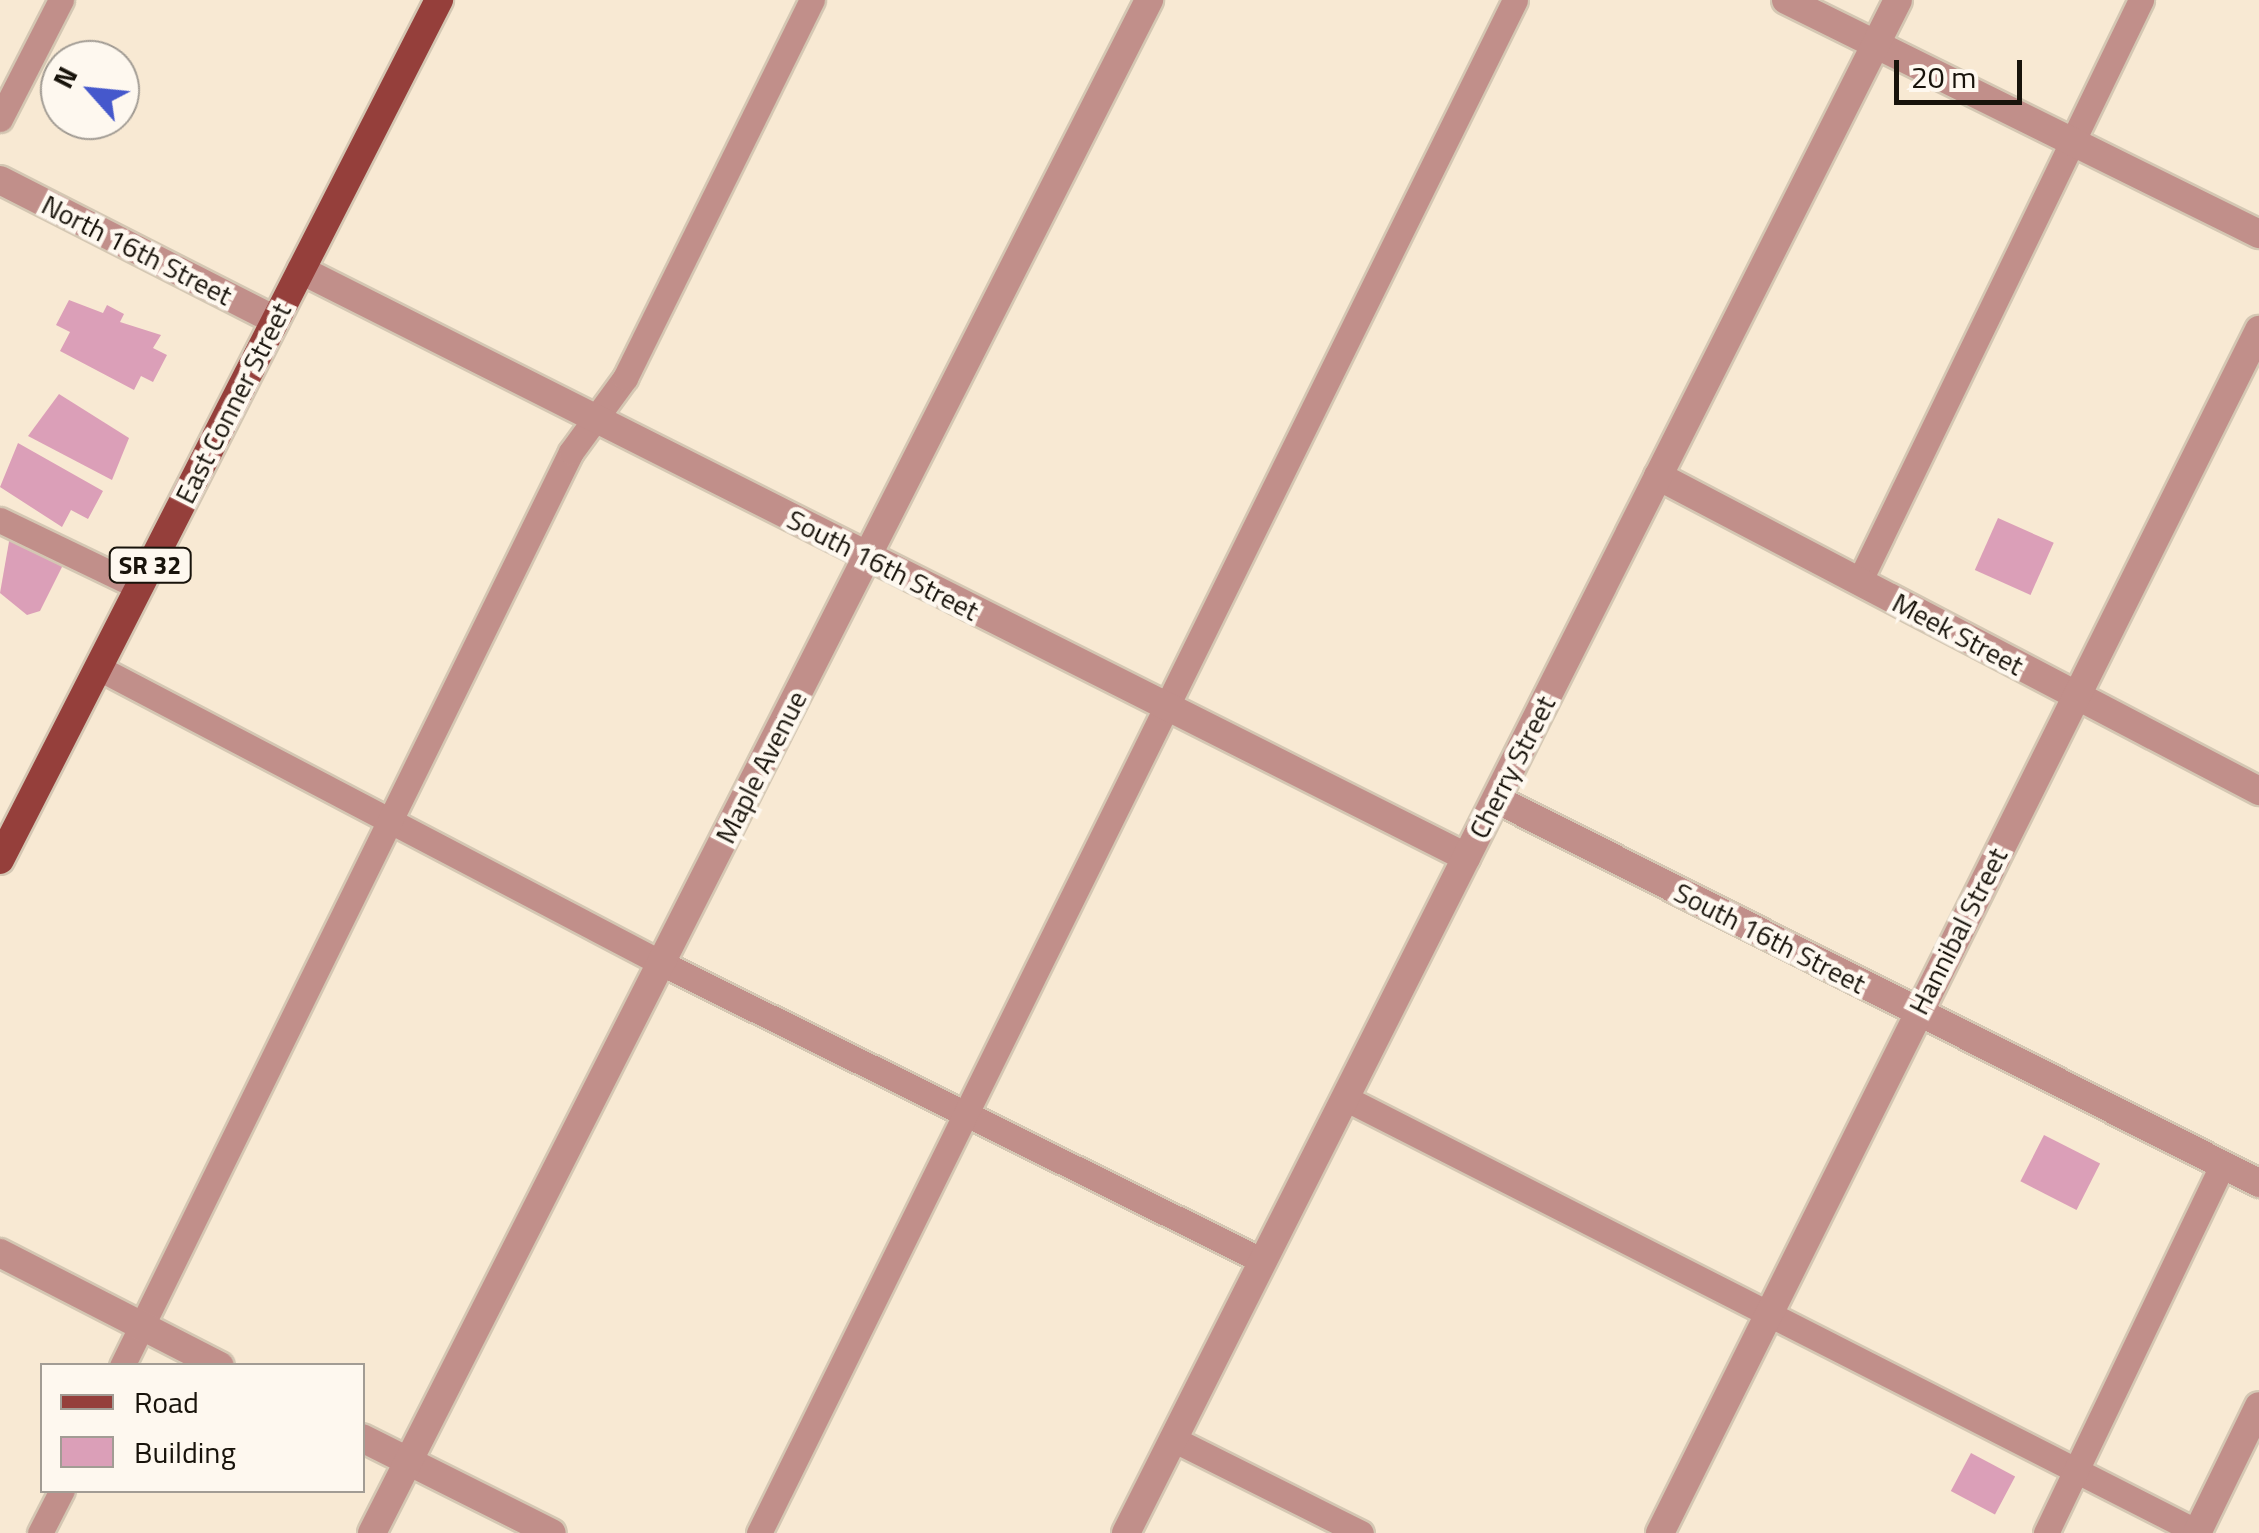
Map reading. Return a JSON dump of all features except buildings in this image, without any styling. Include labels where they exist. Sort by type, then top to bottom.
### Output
[{"type":"main road","name":"East Conner Street","points":[[0,860],[439,0]]},
{"type":"street","name":"Maple Avenue","points":[[372,1533],[1150,0]]},
{"type":"street","points":[[1786,0],[2259,234]]},
{"type":"street","name":"Cherry Street","points":[[1126,1533],[1898,0]]},
{"type":"street","name":"North 16th Street","points":[[0,180],[275,320]]},
{"type":"street","name":"South 16th Street","points":[[301,270],[1466,858]]},
{"type":"street","name":"Hannibal Street","points":[[1660,1533],[2259,330]]},
{"type":"street","name":"Meek Street","points":[[1658,476],[2259,791]]},
{"type":"street","name":"South 16th Street","points":[[1496,798],[2259,1183]]},
{"type":"street","points":[[0,1253],[214,1363]]},
{"type":"street","points":[[2197,1533],[2259,1406]]},
{"type":"street","points":[[365,1439],[552,1533]]},
{"type":"lane","points":[[0,119],[60,0]]},
{"type":"lane","points":[[123,1363],[571,452],[598,420],[812,0]]},
{"type":"lane","points":[[759,1533],[1515,0]]},
{"type":"lane","points":[[1858,582],[2141,0]]},
{"type":"lane","points":[[0,520],[139,587]]},
{"type":"lane","points":[[97,668],[661,963],[966,1108],[1263,1261]]},
{"type":"lane","points":[[1345,1098],[2197,1533]]},
{"type":"lane","points":[[2046,1533],[2222,1165]]},
{"type":"lane","points":[[1173,1439],[1361,1533]]},
{"type":"lane","points":[[40,1533],[60,1493]]}]
